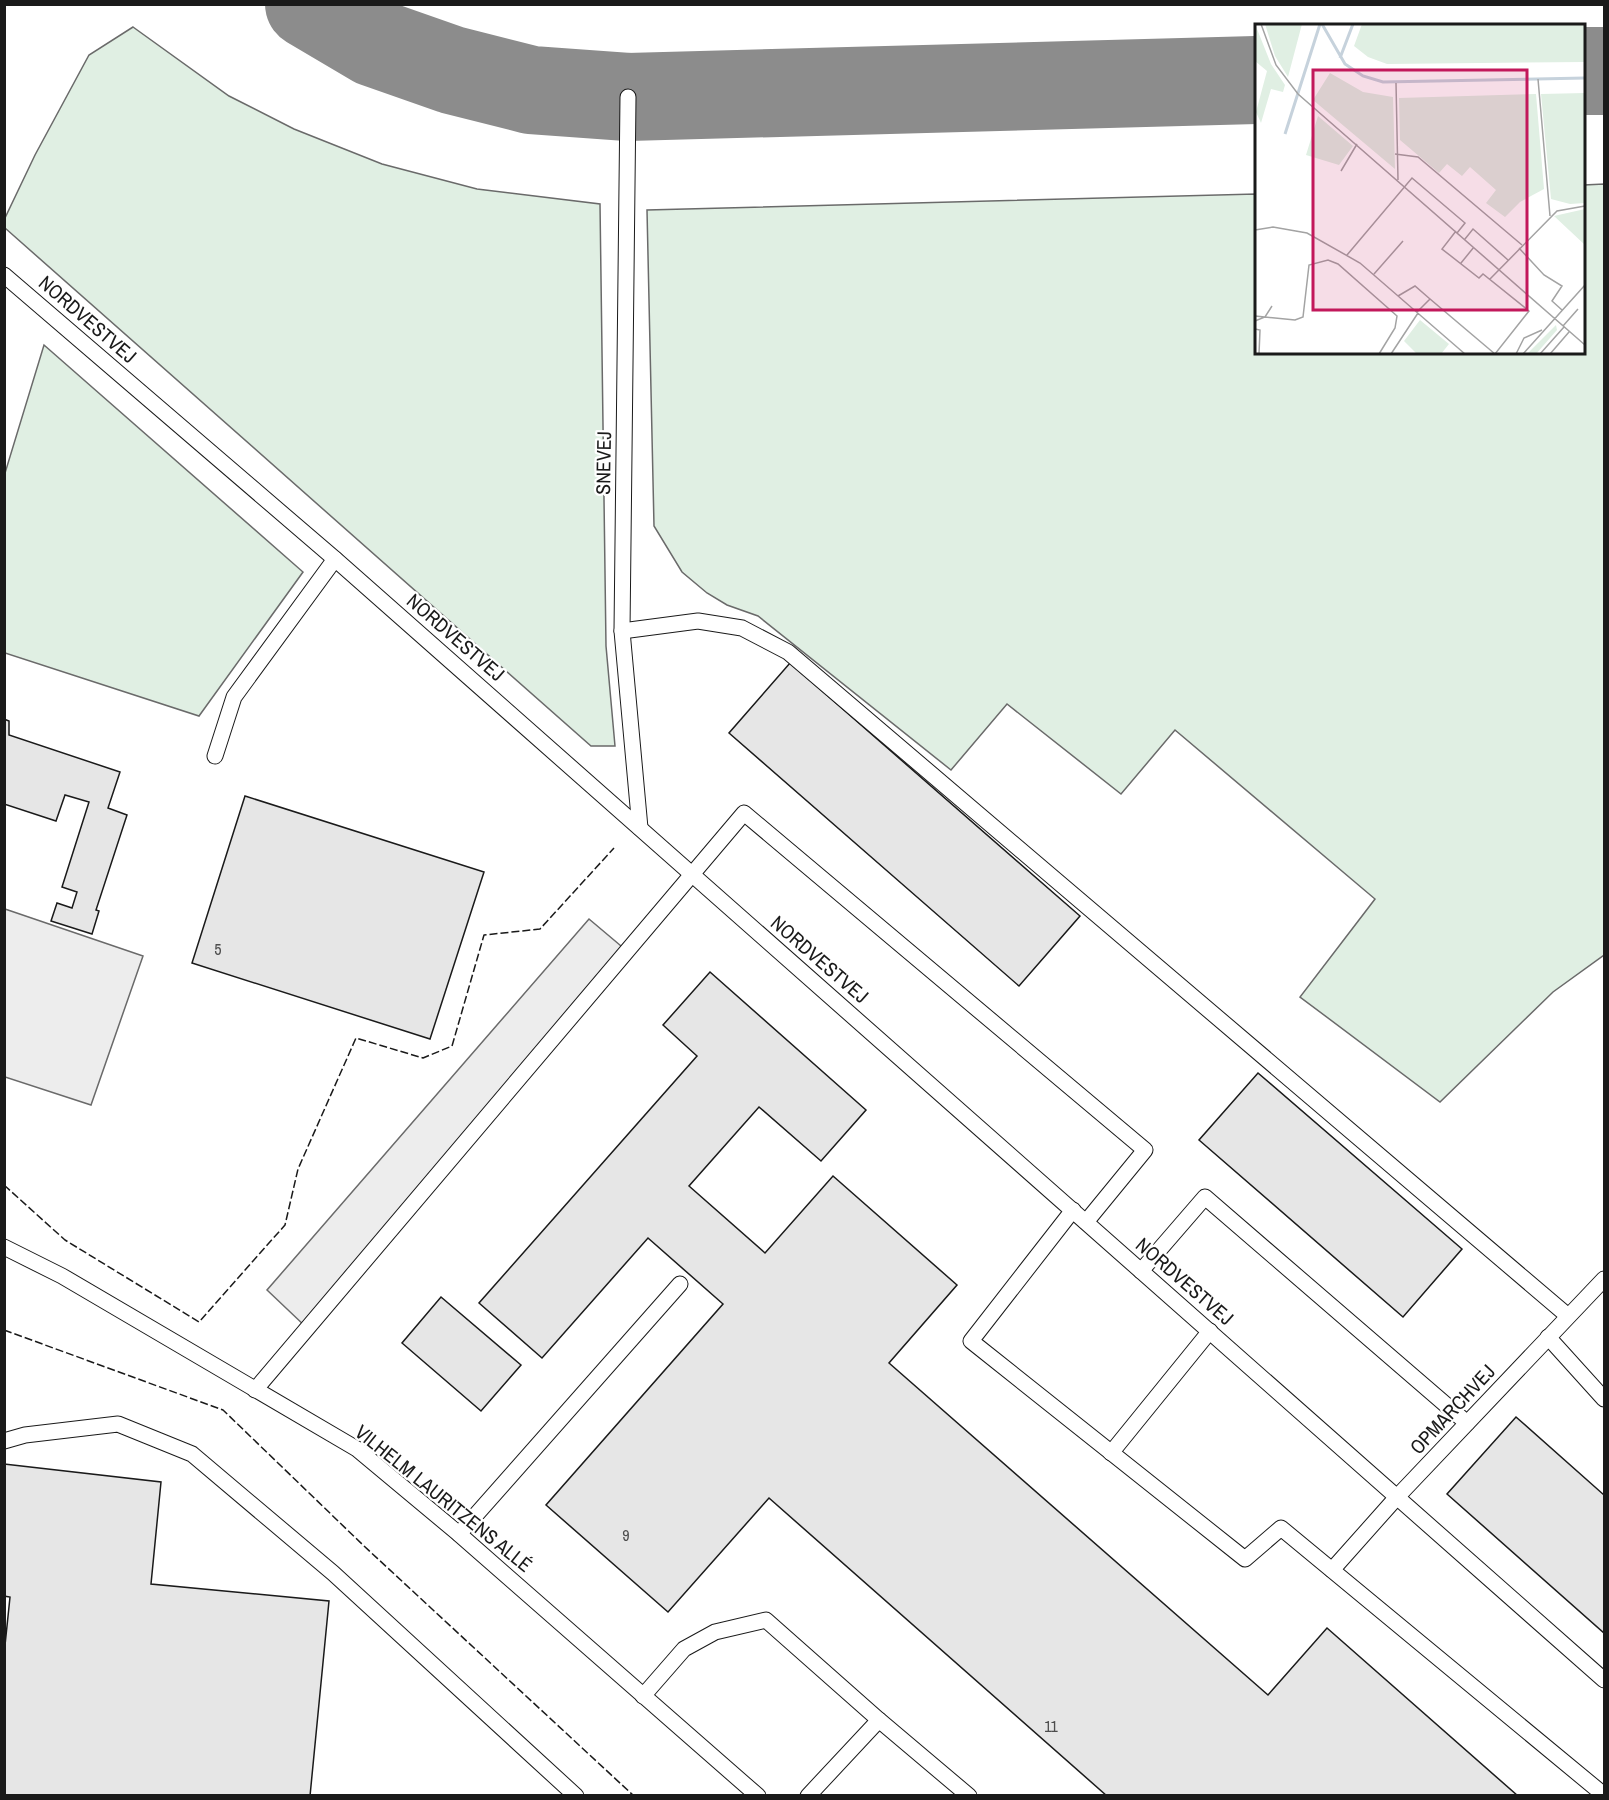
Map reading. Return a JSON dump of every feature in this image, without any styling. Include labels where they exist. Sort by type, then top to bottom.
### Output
[{"type":"lane","name":"SNEVEJ","points":[[628,97],[622,632],[640,828]]},
{"type":"lane","name":"NORDVESTVEJ","points":[[4,275],[336,559],[1605,1680]]},
{"type":"lane","points":[[215,756],[234,697],[336,559]]},
{"type":"lane","points":[[622,632],[698,621],[742,628],[788,652],[1568,1316]]},
{"type":"lane","points":[[255,1390],[744,813],[1145,1150],[1086,1221]]},
{"type":"lane","points":[[1142,1271],[1205,1197],[1467,1423]]},
{"type":"lane","points":[[1073,1210],[971,1341],[1245,1559],[1281,1528],[1605,1795]]},
{"type":"lane","name":"VILHELM LAURITZENS ALLÉ","points":[[4,1247],[62,1276],[357,1449],[459,1534],[758,1796]]},
{"type":"lane","name":"OPMARCHVEJ","points":[[1332,1570],[1397,1497],[1605,1279]]},
{"type":"lane","points":[[459,1534],[680,1284]]},
{"type":"lane","points":[[1111,1453],[1210,1331]]},
{"type":"lane","points":[[1548,1337],[1605,1399]]},
{"type":"lane","points":[[4,1442],[25,1435],[118,1424],[192,1454],[333,1573],[576,1796]]},
{"type":"lane","points":[[644,1696],[684,1649],[715,1632],[766,1620],[969,1796]]},
{"type":"lane","points":[[808,1796],[879,1720]]},
{"type":"green space","points":[[133,27],[229,96],[294,129],[382,164],[477,189],[600,204],[606,646],[615,746],[591,746],[5,228],[5,218],[35,155],[89,55]]},
{"type":"green space","points":[[1604,184],[1604,955],[1553,992],[1440,1102],[1300,997],[1375,899],[1175,730],[1121,794],[1007,704],[951,770],[758,616],[727,605],[707,593],[682,572],[654,526],[647,210],[1255,194],[1255,354],[1585,354],[1585,185]]},
{"type":"green space","points":[[44,345],[303,572],[199,716],[5,653],[5,473]]},
{"type":"shaded area","points":[[5,909],[143,956],[91,1105],[5,1077]]},
{"type":"shaded area","points":[[589,919],[627,951],[307,1328],[267,1290]]},
{"type":"building","points":[[790,663],[1080,916],[1019,986],[729,733]]},
{"type":"building","points":[[4,719],[9,721],[9,735],[120,772],[108,808],[127,815],[96,910],[99,911],[92,934],[51,921],[57,903],[72,908],[77,892],[62,887],[89,802],[65,795],[56,821],[4,804]]},
{"type":"building","points":[[245,796],[484,872],[430,1039],[192,963]]},
{"type":"building","points":[[710,972],[866,1110],[821,1161],[759,1107],[689,1186],[765,1253],[833,1176],[957,1285],[889,1363],[1268,1695],[1327,1628],[1518,1796],[1107,1796],[769,1498],[668,1612],[546,1505],[723,1304],[648,1238],[542,1358],[479,1303],[697,1056],[663,1025]]},
{"type":"building","points":[[1258,1073],[1462,1249],[1403,1317],[1199,1140]]},
{"type":"building","points":[[441,1297],[521,1365],[481,1411],[402,1343]]},
{"type":"building","points":[[1516,1417],[1604,1495],[1604,1633],[1447,1494]]},
{"type":"building","points":[[4,1464],[161,1482],[151,1584],[329,1601],[310,1796],[4,1796],[4,1655],[10,1597],[4,1596]]},
{"type":"taxiway","points":[[309,4],[375,43],[452,70],[531,90],[628,97],[1255,80]]},
{"type":"taxiway","points":[[1585,71],[1604,71]]},
{"type":"fence","points":[[4,1185],[65,1240],[199,1322],[285,1225],[298,1169],[356,1038],[423,1058],[452,1046],[484,935],[540,929],[614,848]]},
{"type":"fence","points":[[4,1330],[223,1410],[364,1546],[634,1796]]}]
